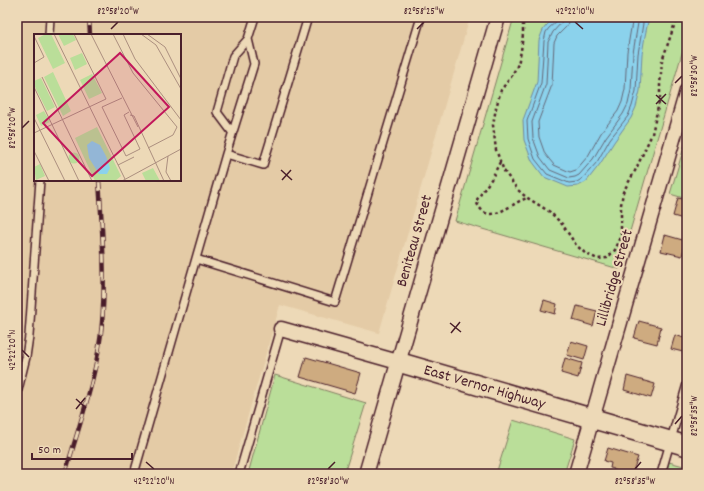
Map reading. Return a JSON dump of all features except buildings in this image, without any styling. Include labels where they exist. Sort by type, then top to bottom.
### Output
[{"type":"street","name":"Beniteau Street","points":[[366,474],[498,17]]},
{"type":"street","name":"Lillibridge Street","points":[[576,474],[687,91]]},
{"type":"street","name":"East Vernor Highway","points":[[281,329],[679,444]]},
{"type":"lane","points":[[49,34],[50,17]]},
{"type":"lane","points":[[232,132],[217,112],[233,56],[248,39],[255,17]]},
{"type":"lane","points":[[226,154],[263,166],[308,17]]},
{"type":"lane","points":[[196,259],[335,302],[421,17]]},
{"type":"lane","points":[[134,474],[232,132],[254,64],[248,39]]},
{"type":"lane","points":[[17,394],[29,336],[40,181]]},
{"type":"lane","points":[[239,474],[281,329]]},
{"type":"lane","points":[[661,474],[679,444],[687,384]]},
{"type":"path","points":[[523,17],[523,34],[518,64],[511,77],[501,90],[496,108],[493,125],[496,150],[500,162],[518,190],[550,212],[562,224],[576,245],[586,254],[598,259],[606,258],[615,250],[621,237],[621,205],[623,192],[652,134],[660,98],[662,61],[674,26],[680,17]]},
{"type":"path","points":[[500,162],[492,178],[476,201],[479,207],[483,212],[491,214],[503,211],[528,198]]},
{"type":"shaded area","points":[[17,17],[470,17],[379,333],[280,305],[231,474],[17,474]]},
{"type":"green space","points":[[514,17],[687,17],[687,36],[619,269],[455,221]]},
{"type":"green space","points":[[687,137],[687,199],[670,194]]},
{"type":"green space","points":[[275,375],[366,403],[344,474],[248,474]]},
{"type":"green space","points":[[687,402],[687,427],[681,425]]},
{"type":"green space","points":[[513,420],[575,439],[564,474],[496,474]]},
{"type":"green space","points":[[669,462],[687,467],[687,474],[666,474]]},
{"type":"water","points":[[555,17],[649,17],[642,54],[640,91],[636,107],[631,118],[600,164],[586,182],[578,186],[568,187],[544,177],[532,161],[524,140],[523,120],[537,82],[539,40],[543,30]]},
{"type":"railway","points":[[89,17],[90,34]]},
{"type":"railway","points":[[65,474],[87,399],[100,342],[104,269],[99,181]]}]
